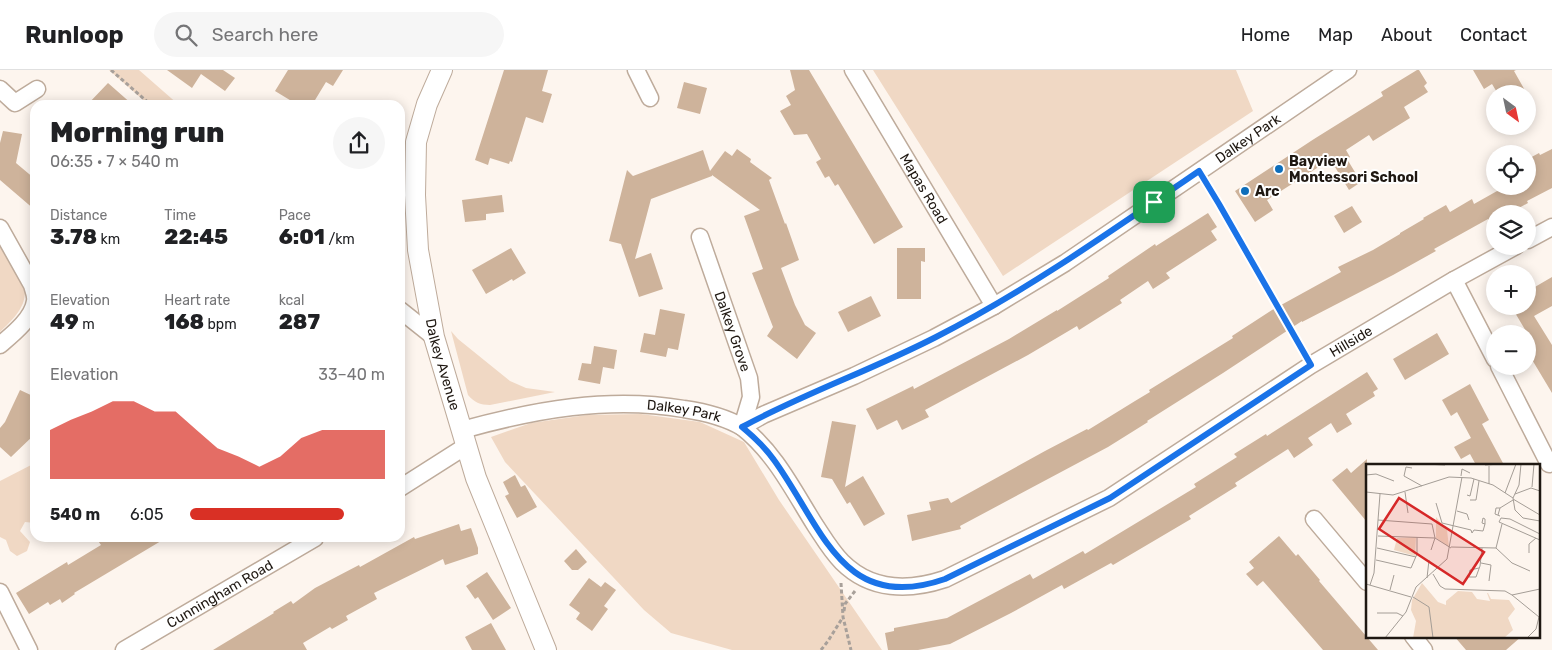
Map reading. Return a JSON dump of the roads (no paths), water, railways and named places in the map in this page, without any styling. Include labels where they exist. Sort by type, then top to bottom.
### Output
[{"type":"street","name":"Dalkey Avenue","points":[[442,70],[427,104],[416,142],[415,195],[418,250],[434,337],[464,438],[483,495],[546,650]]},
{"type":"street","points":[[636,70],[650,98]]},
{"type":"street","name":"Mapas Road","points":[[853,70],[994,306]]},
{"type":"street","name":"Dalkey Park","points":[[464,438],[516,415],[586,404],[672,407],[697,411],[732,421],[742,427],[934,338],[994,306],[1065,263],[1348,70]]},
{"type":"street","points":[[0,88],[15,103],[36,88]]},
{"type":"street","points":[[1536,236],[1552,227]]},
{"type":"street","points":[[0,228],[30,281]]},
{"type":"street","name":"Dalkey Grove","points":[[700,237],[749,378],[751,397],[742,427]]},
{"type":"street","name":"Hillside","points":[[742,427],[756,438],[775,460],[829,547],[849,568],[876,583],[901,587],[928,584],[945,579],[1110,498],[1311,365],[1500,255]]},
{"type":"street","points":[[1454,280],[1486,342]]},
{"type":"street","points":[[0,344],[30,313]]},
{"type":"street","points":[[405,314],[434,337]]},
{"type":"street","points":[[1503,375],[1549,464]]},
{"type":"street","points":[[405,484],[464,438]]},
{"type":"street","points":[[1314,519],[1366,581]]},
{"type":"street","name":"Cunningham Road","points":[[124,650],[309,542]]},
{"type":"street","points":[[0,592],[29,650]]},
{"type":"street","points":[[1415,638],[1424,650]]},
{"type":"place","name":"Bayview Montessori School","points":[[1279,169]]},
{"type":"place","name":"Arc","points":[[1245,191]]}]
